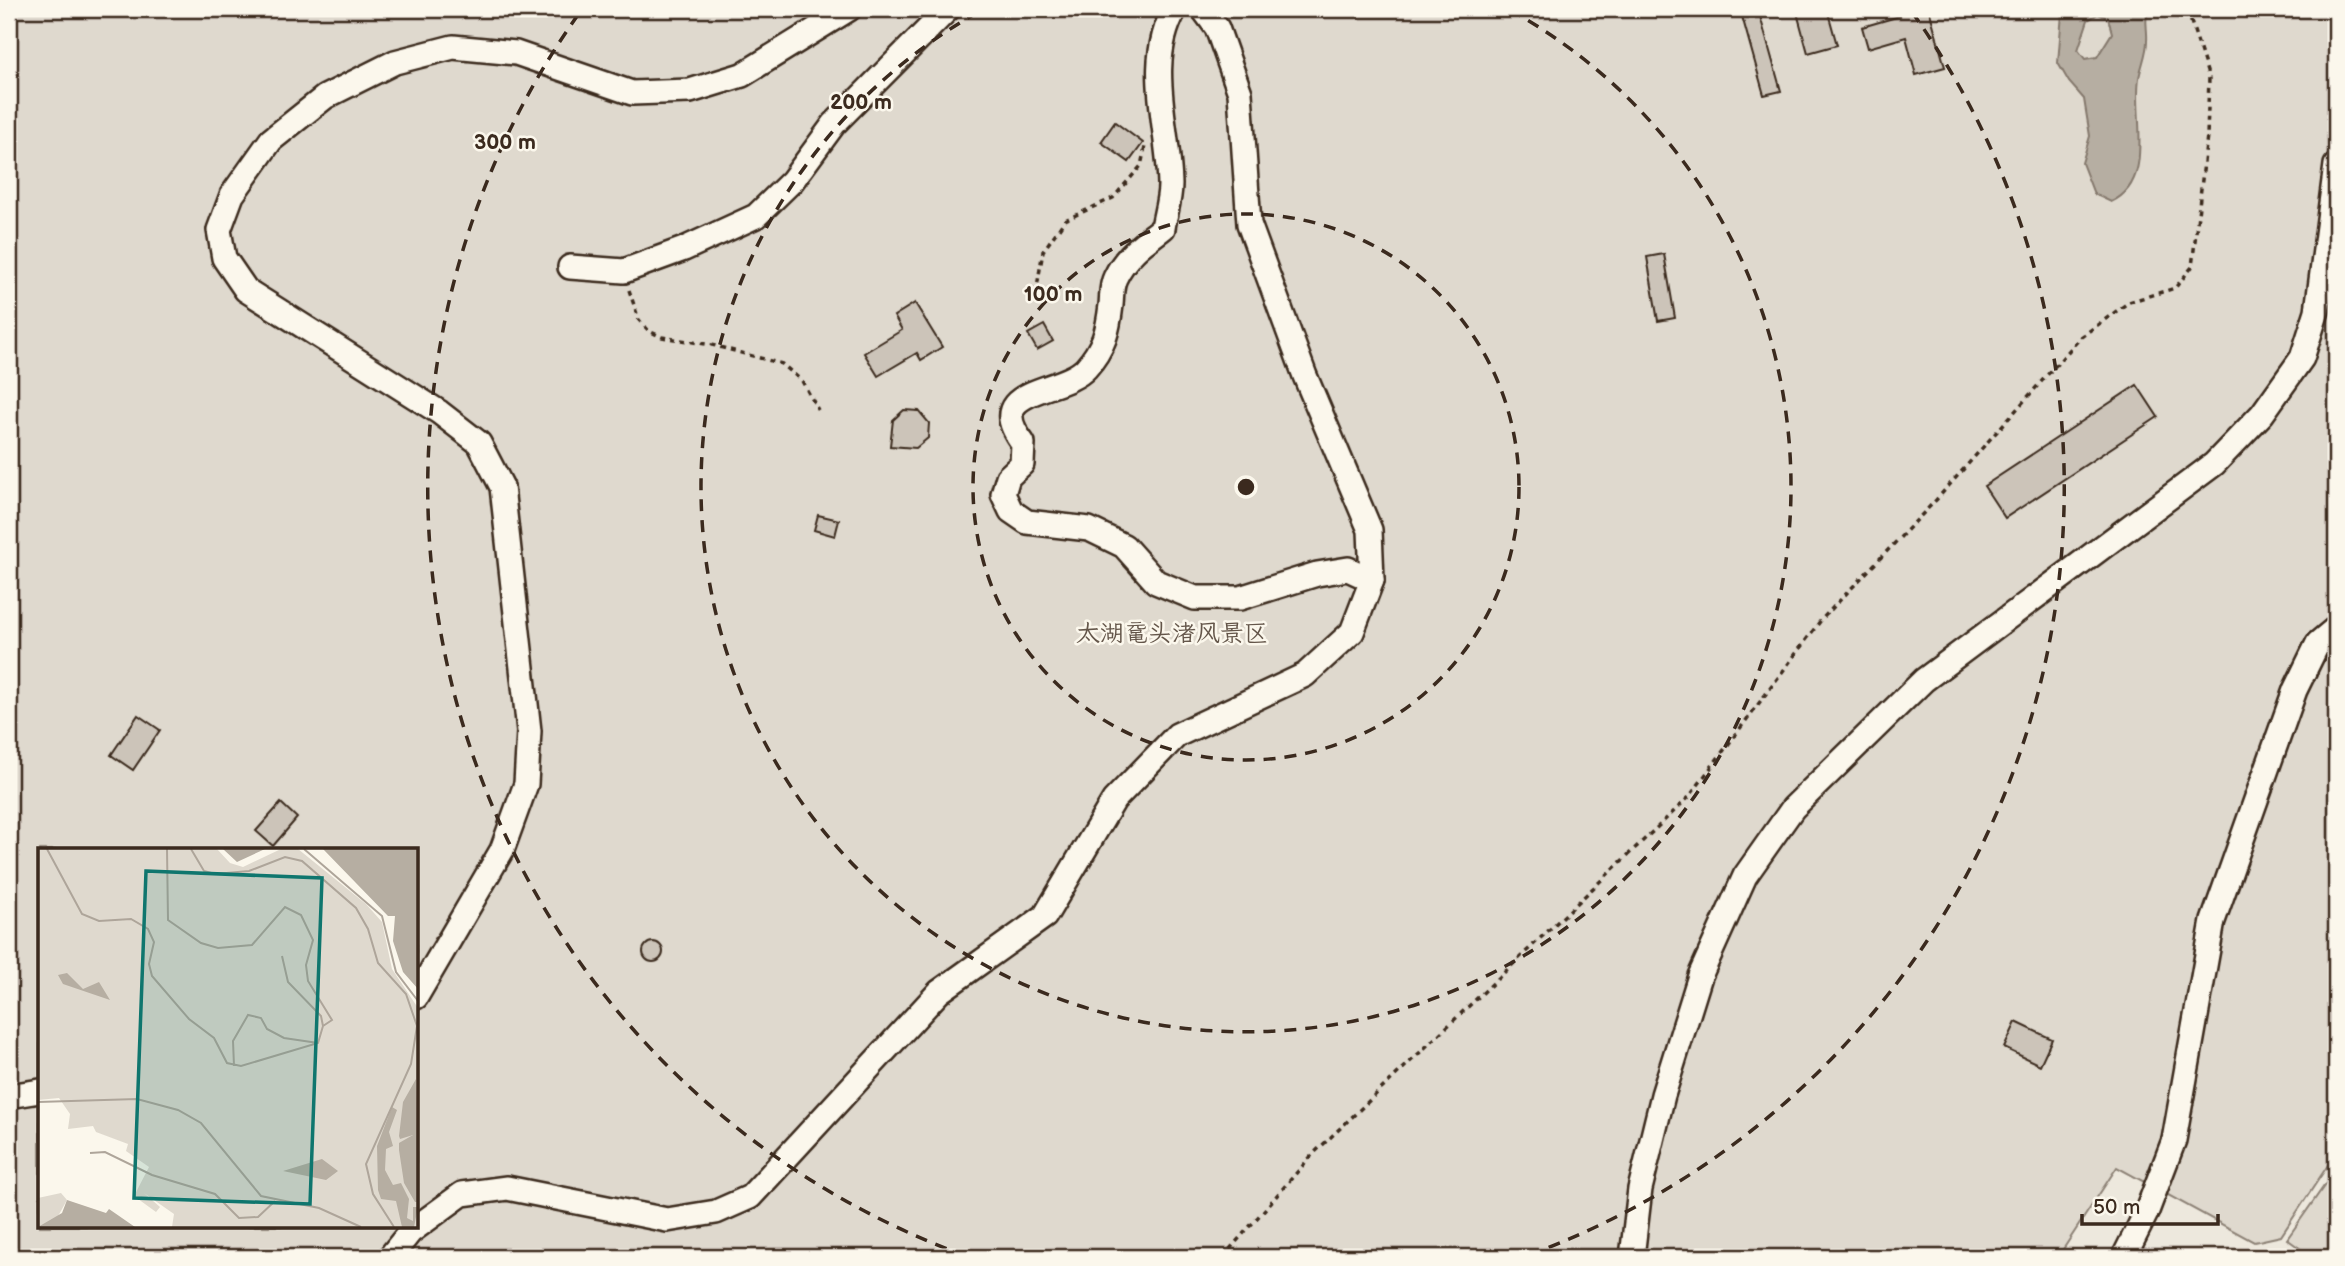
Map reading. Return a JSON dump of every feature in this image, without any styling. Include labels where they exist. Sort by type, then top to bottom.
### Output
[{"type":"lane","points":[[418,994],[502,850],[526,785],[529,731],[502,487],[479,443],[439,412],[246,290],[224,258],[219,230],[232,195],[271,140],[325,97],[395,62],[453,47],[516,52],[632,93],[690,91],[742,75],[849,9]]},
{"type":"lane","points":[[570,267],[624,271],[684,250],[756,216],[792,181],[834,124],[948,9]]},
{"type":"lane","points":[[1175,9],[1168,22],[1158,61],[1170,187],[1163,228],[1133,251],[1113,280],[1109,326],[1100,353],[1080,376],[1020,398],[1012,411],[1013,429],[1023,443],[1022,464],[1008,477],[1003,494],[1011,511],[1027,522],[1088,529],[1124,546],[1156,582],[1195,598],[1240,598],[1317,574],[1349,569],[1372,580]]},
{"type":"lane","points":[[418,1227],[462,1194],[507,1188],[667,1220],[716,1212],[750,1197],[939,992],[1045,916],[1114,800],[1177,735],[1305,675],[1352,632],[1372,580],[1370,530],[1306,376],[1249,224],[1241,93],[1217,28],[1203,9]]},
{"type":"lane","points":[[1632,1257],[1640,1189],[1663,1096],[1700,976],[1745,876],[1793,807],[1924,680],[2214,464],[2262,414],[2302,358],[2317,311],[2330,259],[2336,165]]},
{"type":"lane","points":[[2124,1257],[2147,1211],[2174,1140],[2213,921],[2295,690],[2318,643],[2336,628]]},
{"type":"lane","points":[[9,1096],[38,1091]]},
{"type":"lane","points":[[390,1257],[417,1228]]},
{"type":"path","points":[[1223,1257],[1313,1154],[1689,797],[1821,620],[1936,500],[2081,337],[2129,302],[2175,288],[2192,267],[2207,136],[2209,78],[2187,9]]},
{"type":"path","points":[[1036,293],[1043,251],[1065,220],[1113,198],[1141,166],[1146,145]]},
{"type":"path","points":[[624,271],[639,320],[649,331],[662,337],[712,345],[782,364],[802,381],[818,410]]},
{"type":"shaded area","points":[[2054,9],[2148,9],[2147,46],[2138,93],[2138,164],[2134,180],[2125,192],[2111,202],[2094,194],[2082,163],[2090,136],[2084,99],[2069,82],[2058,63],[2062,13]],"holes":[[[2098,14],[2108,18],[2112,33],[2097,57],[2085,59],[2078,50],[2088,20]]]},
{"type":"shaded area","points":[[2336,1153],[2336,1257],[2058,1257],[2117,1167],[2254,1242],[2281,1236]]},
{"type":"green space","name":"太湖鼋头渚风景区","points":[[9,9],[2336,9],[2336,1153],[2281,1236],[2254,1242],[2117,1167],[2058,1257],[9,1257]]},
{"type":"green space","points":[[2336,1169],[2336,1257],[2312,1257],[2287,1239]]},
{"type":"building","points":[[1740,9],[1758,9],[1781,91],[1764,95]]},
{"type":"building","points":[[1796,9],[1827,9],[1837,45],[1808,53]]},
{"type":"building","points":[[1898,9],[1929,9],[1945,67],[1916,75],[1906,37],[1868,48],[1862,27],[1900,16]]},
{"type":"building","points":[[1115,122],[1143,143],[1129,162],[1101,142]]},
{"type":"building","points":[[1664,254],[1675,318],[1658,321],[1647,257]]},
{"type":"building","points":[[915,303],[942,347],[921,360],[917,353],[878,376],[864,353],[902,330],[894,316]]},
{"type":"building","points":[[1044,325],[1053,341],[1037,350],[1028,334]]},
{"type":"building","points":[[2137,385],[2158,417],[2005,518],[1984,486]]},
{"type":"building","points":[[904,410],[919,411],[929,423],[928,438],[916,448],[890,446],[893,420]]},
{"type":"building","points":[[818,515],[839,520],[835,536],[814,530]]},
{"type":"building","points":[[138,715],[160,730],[133,770],[111,755]]},
{"type":"building","points":[[281,803],[297,818],[273,846],[256,831]]},
{"type":"building","points":[[653,942],[660,945],[663,952],[660,959],[653,962],[646,959],[643,952],[646,945]]},
{"type":"building","points":[[2016,1022],[2052,1039],[2040,1065],[2004,1048]]}]
